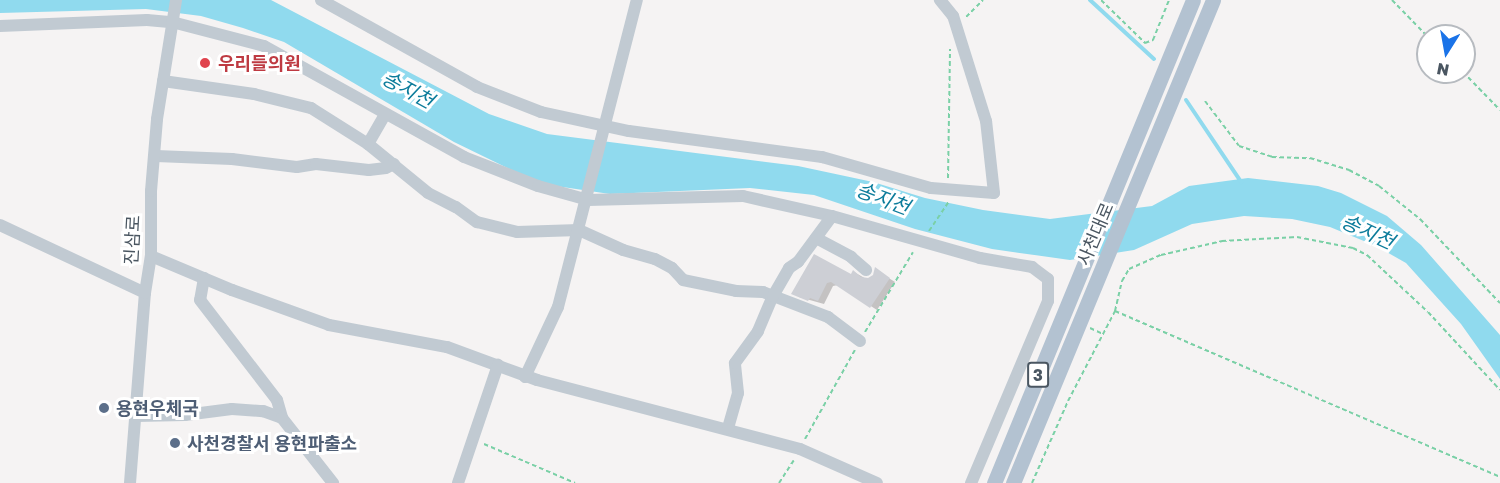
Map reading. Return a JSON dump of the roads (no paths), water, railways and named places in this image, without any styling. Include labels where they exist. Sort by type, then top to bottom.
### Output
[{"type":"main road","name":"사천대로","points":[[994,483],[1193,0]]},
{"type":"main road","name":"사천대로","points":[[1014,483],[1213,0]]},
{"type":"street","name":"진삼로","points":[[130,483],[145,293],[151,256],[151,191],[156,156],[157,119],[176,0]]},
{"type":"street","points":[[321,0],[477,87],[541,112],[605,131],[822,157],[951,195],[994,193],[986,121],[953,16],[940,0]]},
{"type":"street","points":[[525,377],[558,307],[637,0]]},
{"type":"street","points":[[0,26],[172,20],[264,46],[385,115],[464,157],[501,173],[588,197],[743,196],[832,216],[980,258],[1032,267],[1048,279],[1048,301],[971,483]]},
{"type":"street","points":[[163,81],[254,94],[296,103],[321,113],[368,144],[428,193],[489,227],[517,232],[579,230],[623,250],[655,259],[690,282],[736,291],[763,292],[828,317],[860,341]]},
{"type":"street","points":[[368,144],[385,115]]},
{"type":"street","points":[[156,156],[232,159],[297,167],[316,164],[369,170],[386,168],[394,164]]},
{"type":"street","points":[[728,428],[738,393],[735,363],[758,331],[773,296],[789,268],[798,262],[832,216]]},
{"type":"street","points":[[0,225],[145,293]]},
{"type":"street","points":[[816,238],[851,257],[866,270]]},
{"type":"street","points":[[151,256],[329,325],[447,346],[525,377],[603,399],[728,428],[800,449],[877,483]]},
{"type":"street","points":[[204,278],[200,300],[277,400],[282,418],[333,483]]},
{"type":"street","points":[[458,483],[498,365]]},
{"type":"street","points":[[136,416],[184,415],[247,408],[282,418]]},
{"type":"water","name":"송지천","points":[[0,0],[271,0],[489,114],[547,134],[798,166],[983,210],[1050,219],[1152,206],[1189,186],[1248,178],[1318,186],[1341,193],[1387,216],[1421,245],[1500,335],[1500,379],[1461,324],[1406,263],[1376,246],[1330,227],[1292,219],[1244,216],[1192,224],[1134,250],[1070,260],[992,249],[915,229],[814,195],[750,188],[610,194],[549,185],[524,176],[454,142],[284,42],[243,28],[201,16],[146,9],[0,13]]},
{"type":"waterway","points":[[1090,0],[1154,59]]},
{"type":"waterway","points":[[1186,100],[1241,182]]},
{"type":"place","name":"우리들의원","points":[[205,63]]},
{"type":"place","name":"용현우체국","points":[[104,408]]},
{"type":"place","name":"사천경찰서 용현파출소","points":[[175,443]]}]
